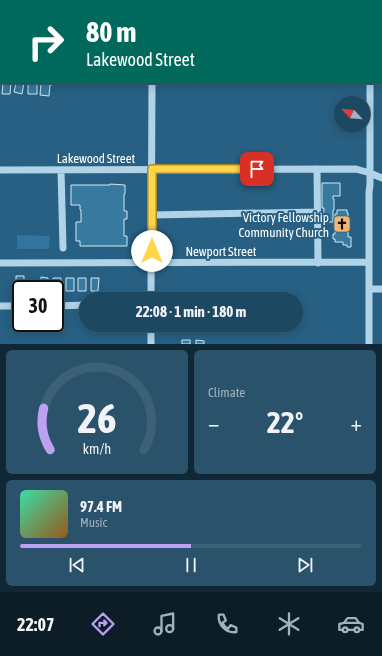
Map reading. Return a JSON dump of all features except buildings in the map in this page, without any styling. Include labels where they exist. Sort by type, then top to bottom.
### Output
[{"type":"street","points":[[151,292],[152,84]]},
{"type":"street","points":[[369,344],[370,84]]},
{"type":"street","points":[[317,169],[318,262]]},
{"type":"street","name":"Lakewood Street","points":[[0,170],[356,169],[382,178]]},
{"type":"street","points":[[61,170],[63,248]]},
{"type":"street","points":[[152,215],[318,212]]},
{"type":"street","name":"Newport Street","points":[[0,263],[369,262]]},
{"type":"street","points":[[369,289],[382,289]]},
{"type":"street","points":[[64,306],[79,305]]},
{"type":"street","points":[[0,306],[12,306]]},
{"type":"street","points":[[151,332],[151,344]]},
{"type":"shaded area","points":[[17,235],[50,236],[49,249],[17,249]]},
{"type":"place","name":"Victory Fellowship Community Church","points":[[342,224]]},
{"type":"route","points":[[152,251],[152,169],[257,169]]}]
